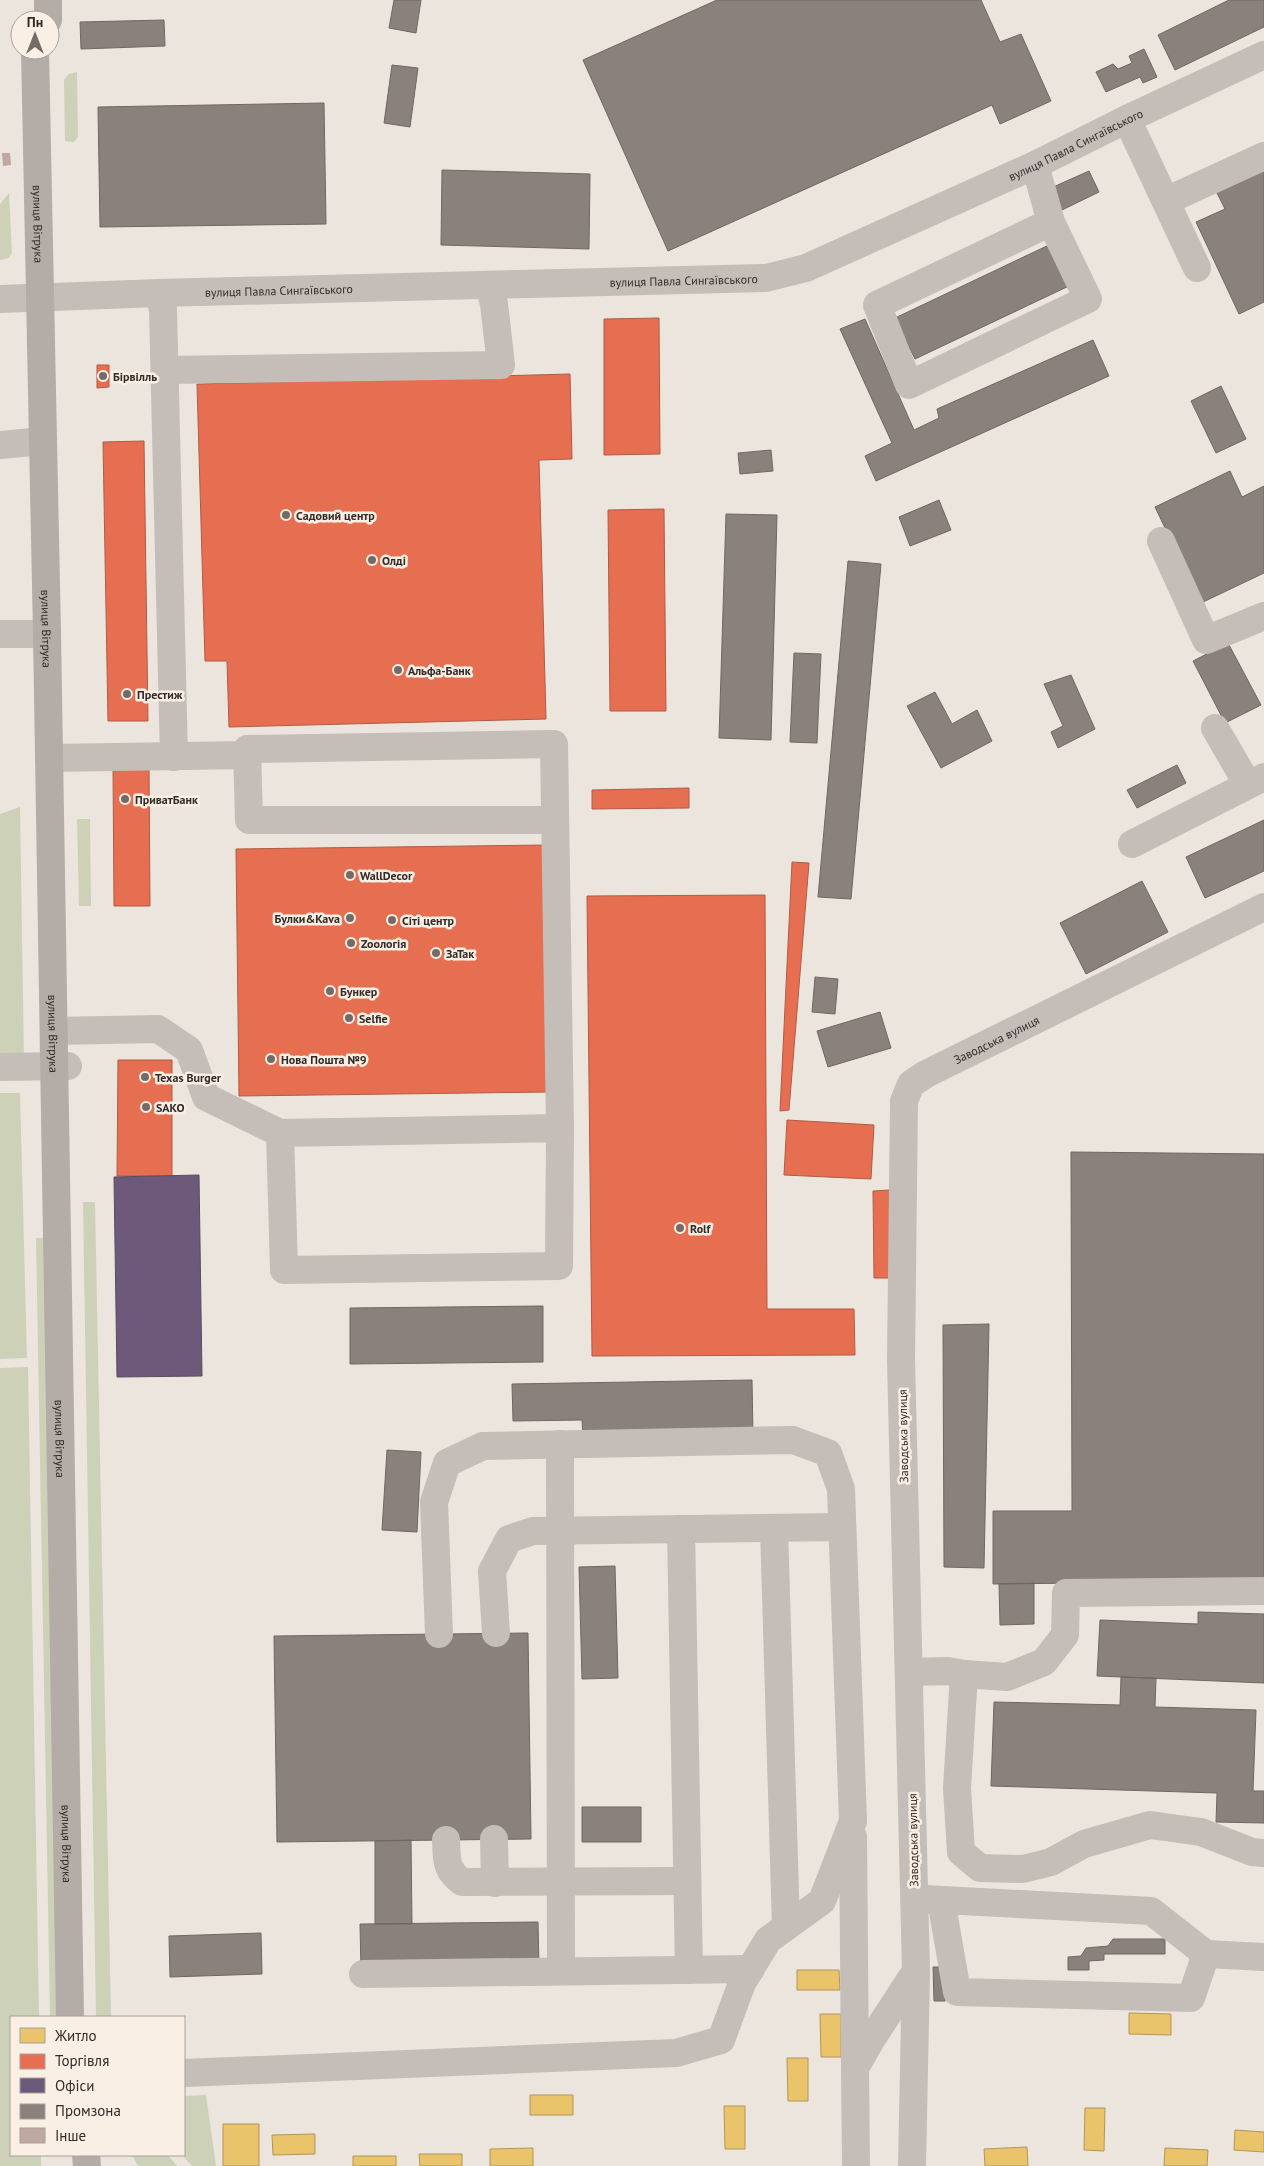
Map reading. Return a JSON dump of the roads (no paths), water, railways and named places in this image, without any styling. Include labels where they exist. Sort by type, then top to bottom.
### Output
[{"type":"main road","name":"вулиця Вітрука","points":[[35,60],[48,297],[44,441],[47,634],[56,758]]},
{"type":"main road","name":"вулиця Вітрука","points":[[49,60],[48,297],[61,1031],[70,2016]]},
{"type":"main road","name":"вулиця Вітрука","points":[[61,1066],[83,2016]]},
{"type":"street","name":"вулиця Павла Сингаївського","points":[[0,299],[159,293],[766,278],[806,268],[1035,165],[1127,119],[1264,55]]},
{"type":"street","points":[[1127,119],[1197,268]]},
{"type":"street","points":[[1166,201],[1264,156]]},
{"type":"street","points":[[1035,165],[1051,222],[1088,299],[909,385],[877,305],[1051,222]]},
{"type":"street","points":[[165,370],[501,365],[494,304],[489,286]]},
{"type":"street","points":[[159,293],[163,310],[165,370],[174,757]]},
{"type":"street","points":[[0,445],[44,441]]},
{"type":"street","points":[[1161,541],[1206,640],[1264,616]]},
{"type":"street","points":[[0,634],[47,634]]},
{"type":"street","points":[[1132,844],[1256,781],[1215,728]]},
{"type":"street","points":[[280,1133],[284,1270],[559,1266],[560,1128],[556,820],[554,744],[247,749],[249,820],[556,820]]},
{"type":"street","points":[[56,758],[247,755]]},
{"type":"street","name":"Заводська вулиця","points":[[912,2166],[916,1971],[928,1900],[909,1672],[901,1360],[902,1113],[906,1092],[911,1084],[926,1074],[1264,907]]},
{"type":"street","points":[[61,1031],[158,1029],[189,1050],[206,1097],[280,1133],[560,1128]]},
{"type":"street","points":[[0,1067],[61,1066]]},
{"type":"street","points":[[439,1634],[434,1502],[448,1463],[483,1446],[793,1440],[828,1454],[841,1489],[853,1821],[856,2166]]},
{"type":"street","points":[[560,1444],[561,1972]]},
{"type":"street","points":[[496,1633],[492,1571],[509,1539],[533,1531],[842,1527]]},
{"type":"street","points":[[774,1528],[786,1927]]},
{"type":"street","points":[[681,1529],[689,1970]]},
{"type":"street","points":[[909,1672],[948,1671],[1007,1678],[1044,1662],[1065,1635],[1066,1594],[1264,1591]]},
{"type":"street","points":[[964,1674],[957,1788],[961,1852],[980,1868],[1023,1869],[1051,1862],[1084,1844],[1150,1825],[1201,1832],[1252,1852],[1264,1853]]},
{"type":"street","points":[[185,2073],[676,2053],[721,2040],[742,1983],[768,1940],[822,1901],[853,1821]]},
{"type":"street","points":[[494,1839],[495,1883]]},
{"type":"street","points":[[446,1840],[447,1862],[452,1874],[462,1882],[687,1881]]},
{"type":"street","points":[[1206,1954],[1191,1998],[957,1992],[928,1900],[1151,1911],[1206,1954],[1264,1957]]},
{"type":"street","points":[[362,1974],[751,1969]]},
{"type":"street","points":[[856,2068],[871,2040],[916,1971]]},
{"type":"place","name":"Бірвілль","points":[[103,376]]},
{"type":"place","name":"Садовий центр","points":[[286,515]]},
{"type":"place","name":"Олді","points":[[372,560]]},
{"type":"place","name":"Альфа-Банк","points":[[398,670]]},
{"type":"place","name":"Престиж","points":[[127,694]]},
{"type":"place","name":"ПриватБанк","points":[[125,799]]},
{"type":"place","name":"WallDecor","points":[[350,875]]},
{"type":"place","name":"Булки&Kava","points":[[350,918]]},
{"type":"place","name":"Сіті центр","points":[[392,920]]},
{"type":"place","name":"Zooлогія","points":[[351,943]]},
{"type":"place","name":"ЗаТак","points":[[436,953]]},
{"type":"place","name":"Бункер","points":[[330,991]]},
{"type":"place","name":"Selfie","points":[[349,1018]]},
{"type":"place","name":"Нова Пошта №9","points":[[271,1059]]},
{"type":"place","name":"Texas Burger","points":[[145,1077]]},
{"type":"place","name":"SAKO","points":[[146,1107]]},
{"type":"place","name":"Rolf","points":[[680,1228]]}]
